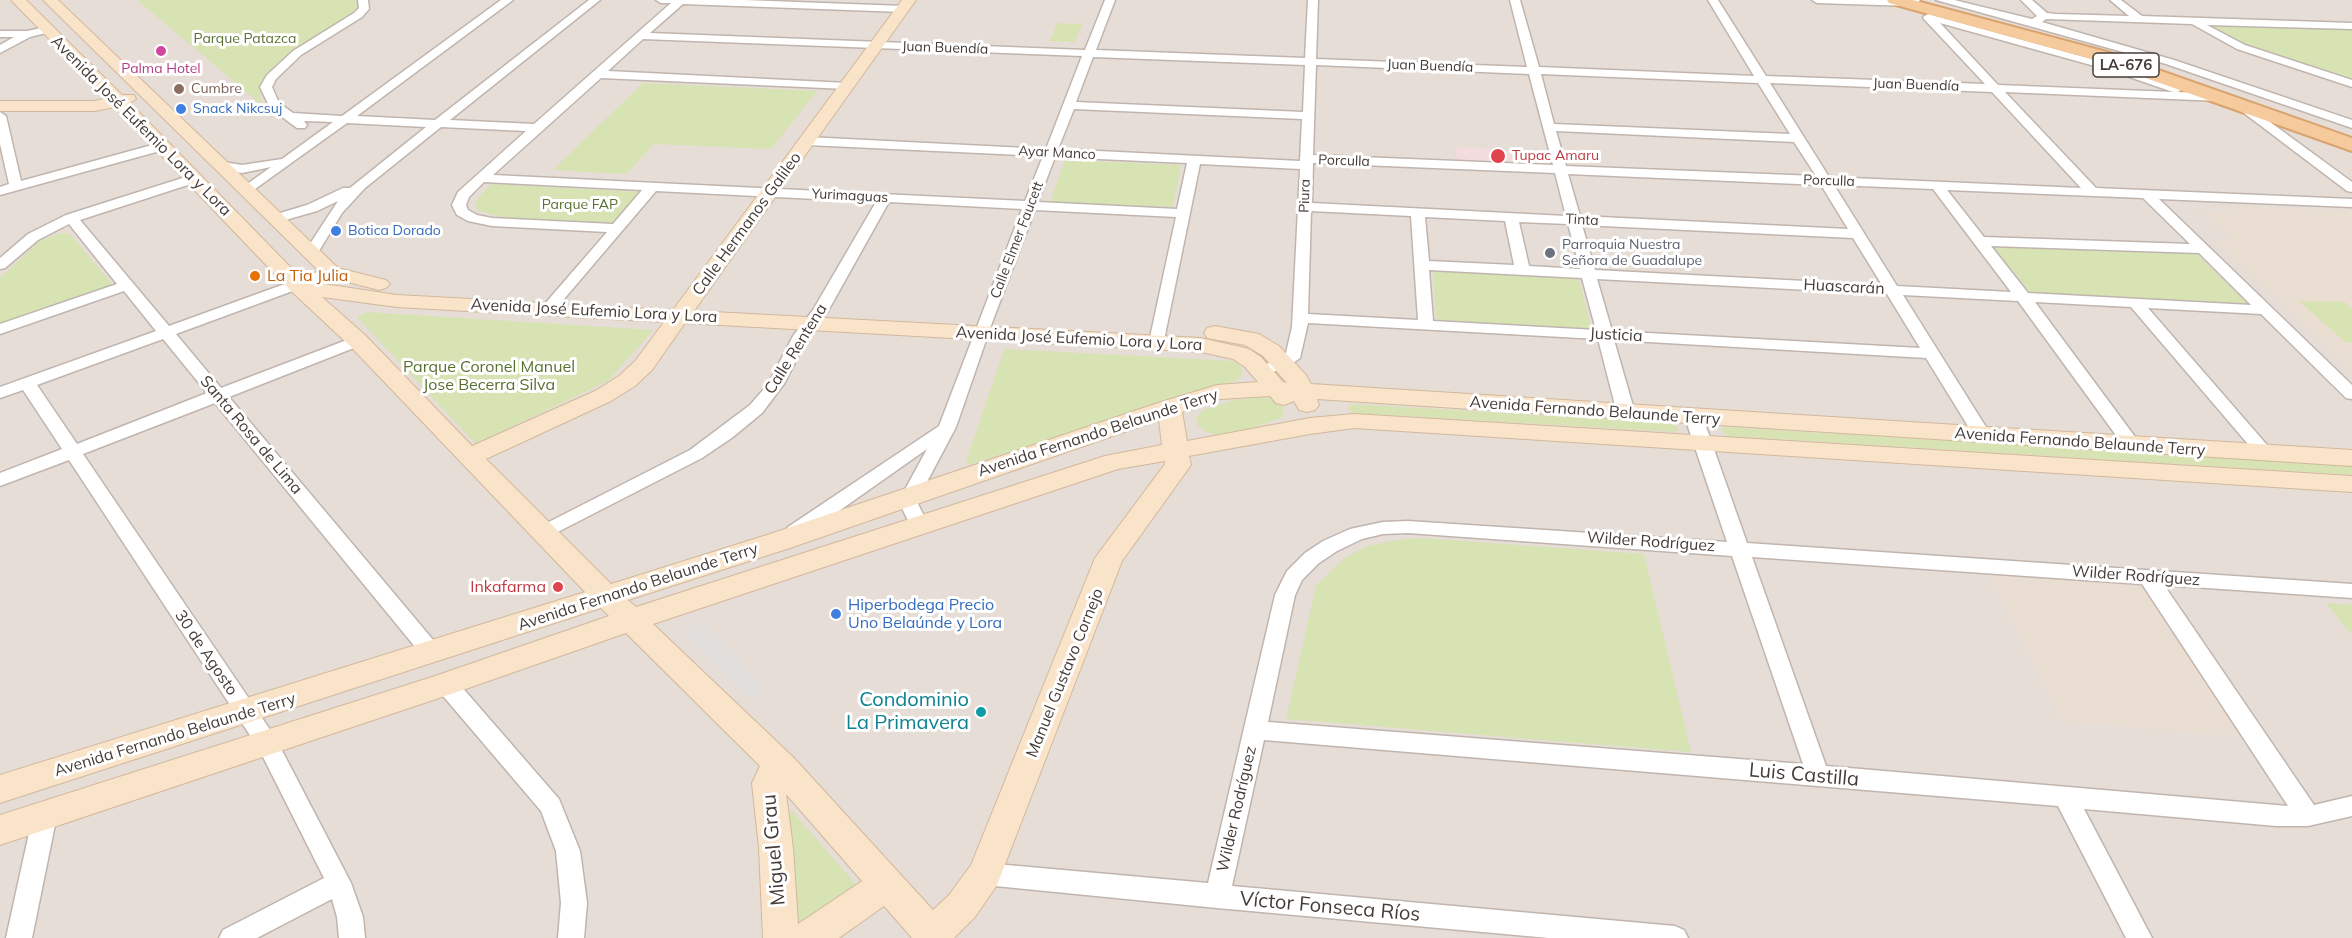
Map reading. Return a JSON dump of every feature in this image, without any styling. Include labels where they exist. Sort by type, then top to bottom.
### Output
[{"type":"main road","name":"Avenida José Eufemio Lora y Lora","points":[[18,0],[36,32],[118,102],[195,178],[297,286],[368,298],[553,302],[1158,336],[1223,334],[1251,339],[1271,351],[1283,363],[1298,380],[1308,409],[1310,426]]},
{"type":"main road","name":"Avenida José Eufemio Lora y Lora","points":[[50,0],[331,272],[374,284],[553,302]]},
{"type":"main road","name":"LA-676","points":[[1908,1],[2219,97],[2352,145]]},
{"type":"main road","name":"LA-676","points":[[1908,1],[2105,52],[2352,138]]},
{"type":"main road","name":"Calle Hermanos Galileo","points":[[469,457],[603,396],[627,381],[660,346],[906,5]]},
{"type":"main road","points":[[0,106],[79,106],[118,102],[147,94]]},
{"type":"main road","points":[[297,286],[358,341],[544,533],[782,767],[933,936]]},
{"type":"main road","name":"Avenida José Eufemio Lora y Lora","points":[[1158,336],[1224,349],[1253,362],[1310,426]]},
{"type":"main road","name":"Avenida Fernando Belaunde Terry","points":[[0,789],[246,713],[780,541],[1169,407],[1217,392],[1250,389],[1269,380],[1303,393],[1626,413],[1699,430],[2352,483]]},
{"type":"main road","name":"Manuel Gustavo Cornejo","points":[[933,936],[962,906],[985,874],[1109,558],[1178,465],[1169,407]]},
{"type":"main road","name":"Avenida Fernando Belaunde Terry","points":[[0,830],[446,684],[631,619],[1114,462],[1310,426],[1354,421],[1982,435],[2352,458]]},
{"type":"main road","name":"Miguel Grau","points":[[780,938],[776,848],[768,783],[772,774],[782,767]]},
{"type":"main road","points":[[809,938],[886,884]]},
{"type":"street","points":[[318,139],[293,117],[274,105],[267,87],[271,77],[297,53],[358,15],[364,9],[363,0]]},
{"type":"street","points":[[248,190],[291,156],[347,119],[499,4],[508,0]]},
{"type":"street","points":[[311,253],[336,211],[360,185],[595,0]]},
{"type":"street","points":[[661,0],[906,5]]},
{"type":"street","name":"Calle Elmer Faucett","points":[[911,495],[927,470],[946,427],[1110,0]]},
{"type":"street","name":"Piura","points":[[1283,363],[1294,355],[1300,318],[1313,0]]},
{"type":"street","points":[[1515,0],[1626,413]]},
{"type":"street","points":[[1713,0],[1982,435]]},
{"type":"street","points":[[1817,0],[1908,1],[1930,18],[2092,192]]},
{"type":"street","points":[[1941,0],[2032,22],[2170,62],[2352,124]]},
{"type":"street","points":[[2026,0],[2044,16]]},
{"type":"street","points":[[2115,0],[2139,19]]},
{"type":"street","points":[[618,228],[492,222],[473,219],[462,212],[459,205],[463,195],[481,178],[680,1]]},
{"type":"street","points":[[2032,22],[2044,16],[2352,26]]},
{"type":"street","points":[[1930,18],[2119,66],[2195,96]]},
{"type":"street","points":[[2192,21],[2241,47],[2352,84]]},
{"type":"street","points":[[0,34],[36,32]]},
{"type":"street","points":[[0,50],[36,32]]},
{"type":"street","name":"Juan Buendía","points":[[641,36],[2219,97]]},
{"type":"street","points":[[599,74],[847,86]]},
{"type":"street","points":[[2240,104],[2352,188]]},
{"type":"street","points":[[1069,105],[1309,116]]},
{"type":"street","points":[[0,116],[2,134],[16,186]]},
{"type":"street","points":[[293,117],[537,128]]},
{"type":"street","points":[[1549,127],[1799,138]]},
{"type":"street","name":"Ayar Manco","points":[[807,141],[1194,160],[1307,162]]},
{"type":"street","points":[[0,189],[163,146]]},
{"type":"street","points":[[223,166],[255,168],[291,156]]},
{"type":"street","points":[[1158,336],[1194,160]]},
{"type":"street","name":"Porculla","points":[[1307,162],[1561,170],[2352,203]]},
{"type":"street","points":[[0,264],[33,237],[71,218],[195,178]]},
{"type":"street","name":"Yurimaguas","points":[[481,178],[1183,213]]},
{"type":"street","points":[[274,219],[312,208],[360,185]]},
{"type":"street","points":[[553,302],[653,186]]},
{"type":"street","points":[[1936,186],[2023,297],[2132,445]]},
{"type":"street","points":[[2147,195],[2352,394]]},
{"type":"street","name":"Calle Rentena","points":[[544,533],[696,454],[727,433],[756,409],[776,384],[885,198]]},
{"type":"street","name":"Tinta","points":[[1305,207],[1858,234]]},
{"type":"street","points":[[1418,212],[1426,325]]},
{"type":"street","points":[[1511,217],[1522,270]]},
{"type":"street","name":"Santa Rosa de Lima","points":[[71,218],[432,653]]},
{"type":"street","points":[[1979,241],[2204,249]]},
{"type":"street","name":"Huascarán","points":[[1423,265],[2265,310]]},
{"type":"street","points":[[0,393],[331,272]]},
{"type":"street","points":[[0,329],[128,285]]},
{"type":"street","points":[[2135,303],[2265,453]]},
{"type":"street","name":"Justicia","points":[[1300,318],[1931,353]]},
{"type":"street","points":[[0,480],[358,341]]},
{"type":"street","points":[[1269,380],[1283,363]]},
{"type":"street","name":"30 de Agosto","points":[[27,383],[267,743],[339,883],[350,918],[352,938]]},
{"type":"street","points":[[780,541],[946,427]]},
{"type":"street","points":[[1699,430],[1818,775]]},
{"type":"street","points":[[911,495],[909,504],[919,524]]},
{"type":"street","name":"Wilder Rodríguez","points":[[1217,897],[1285,595],[1294,576],[1312,558],[1330,546],[1357,534],[1383,528],[1408,527],[2352,591]]},
{"type":"street","points":[[2148,577],[2308,816]]},
{"type":"street","points":[[446,684],[551,806],[568,851],[574,903],[572,938]]},
{"type":"street","name":"Luis Castilla","points":[[1256,730],[1818,775],[2276,816],[2308,816],[2352,806]]},
{"type":"street","points":[[2066,798],[2139,938]]},
{"type":"street","points":[[19,938],[45,815]]},
{"type":"street","name":"Víctor Fonseca Ríos","points":[[985,874],[1675,938]]},
{"type":"street","points":[[232,938],[339,883]]},
{"type":"shaded area","points":[[0,0],[2352,0],[2352,938],[0,938]]},
{"type":"shaded area","name":"Tupac Amaru","points":[[1456,147],[1538,151],[1541,164],[1457,160]]},
{"type":"shaded area","points":[[2229,206],[2352,211],[2352,369],[2215,240],[2235,240],[2202,212],[2235,212]]},
{"type":"shaded area","points":[[1990,575],[2137,586],[2154,596],[2173,623],[2167,629],[2174,640],[2187,645],[2245,737],[2063,721]]},
{"type":"shaded area","points":[[704,622],[767,690],[749,698],[680,629]]},
{"type":"green space","name":"Parque Patazca","points":[[137,0],[355,0],[359,6],[356,13],[269,71],[260,95],[262,105]]},
{"type":"green space","points":[[1057,23],[1082,24],[1075,42],[1050,41]]},
{"type":"green space","points":[[2211,24],[2352,29],[2352,82],[2242,45],[2210,27]]},
{"type":"green space","points":[[643,83],[817,91],[771,149],[654,144],[626,174],[553,170]]},
{"type":"green space","points":[[1065,160],[1181,165],[1173,207],[1050,202]]},
{"type":"green space","name":"Parque FAP","points":[[491,184],[641,192],[614,223],[505,218],[475,208],[476,200]]},
{"type":"green space","points":[[69,233],[112,284],[103,291],[0,326],[0,278],[41,240]]},
{"type":"green space","points":[[1993,246],[2194,252],[2248,304],[2031,293]]},
{"type":"green space","points":[[1436,271],[1579,279],[1591,328],[1587,330],[1440,320],[1436,318],[1433,273]]},
{"type":"green space","points":[[2299,301],[2345,302],[2352,309],[2352,342],[2345,342]]},
{"type":"green space","name":"Parque Coronel Manuel Jose Becerra Silva","points":[[367,312],[653,330],[608,381],[476,444],[357,317]]},
{"type":"green space","points":[[1004,349],[1234,361],[1239,363],[1243,373],[1238,380],[968,465],[966,462]]},
{"type":"green space","points":[[1272,398],[1278,402],[1284,408],[1282,418],[1249,429],[1216,435],[1198,426],[1196,418],[1203,410],[1234,400]]},
{"type":"green space","points":[[1351,404],[1674,423],[1678,426],[1678,430],[1676,432],[1353,413],[1348,409]]},
{"type":"green space","points":[[1724,427],[2352,465],[2352,475],[1728,436],[1721,430]]},
{"type":"green space","points":[[1421,538],[1644,554],[1691,752],[1286,719],[1316,586],[1345,558],[1368,546]]},
{"type":"green space","points":[[2326,603],[2352,605],[2352,635]]},
{"type":"green space","points":[[792,811],[859,888],[795,931],[785,815]]},
{"type":"place","name":"Palma Hotel","points":[[161,51]]},
{"type":"place","name":"Cumbre","points":[[179,89]]},
{"type":"place","name":"Snack Nikcsuj","points":[[181,109]]},
{"type":"place","name":"Tupac Amaru","points":[[1498,156]]},
{"type":"place","name":"Botica Dorado","points":[[336,231]]},
{"type":"place","name":"Parroquia Nuestra Señora de Guadalupe","points":[[1550,253]]},
{"type":"place","name":"La Tia Julia","points":[[255,276]]},
{"type":"place","name":"Inkafarma","points":[[558,587]]},
{"type":"place","name":"Hiperbodega Precio Uno Belaúnde y Lora","points":[[836,614]]},
{"type":"place","name":"Condominio La Primavera","points":[[981,712]]}]
